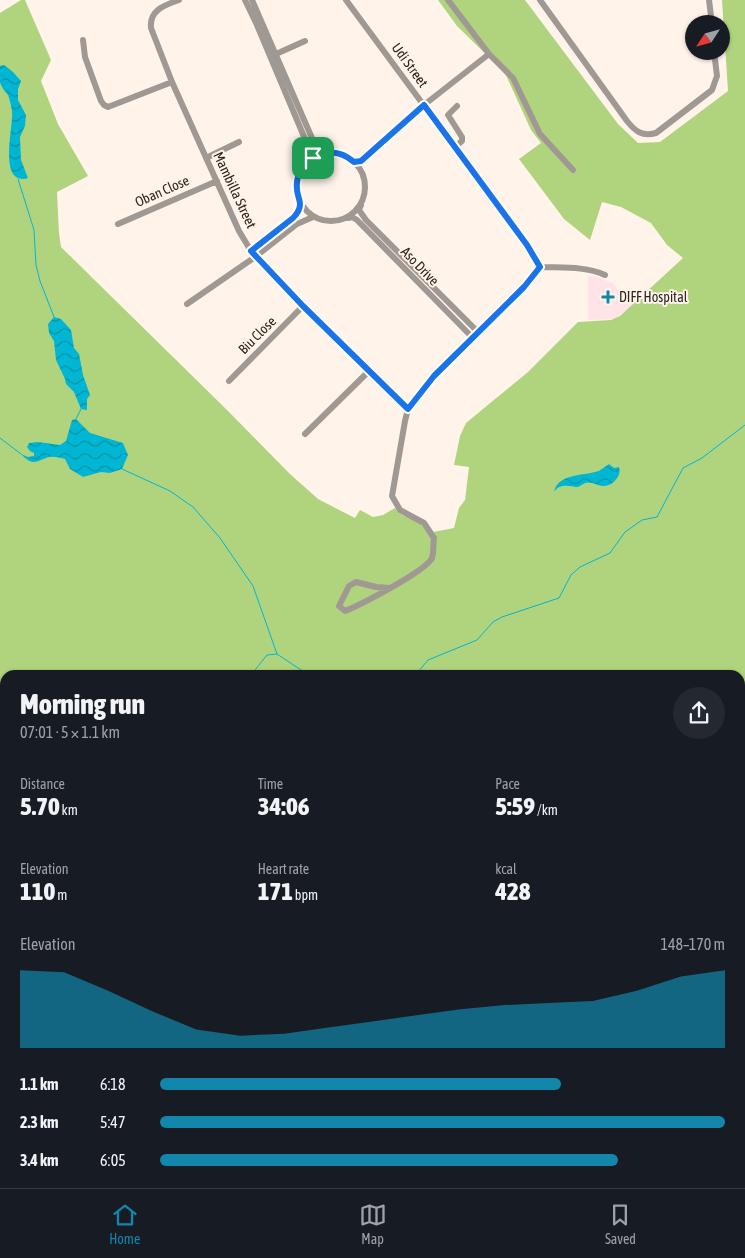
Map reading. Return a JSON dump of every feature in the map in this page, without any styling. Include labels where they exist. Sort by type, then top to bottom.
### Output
[{"type":"street","name":"Mambilla Street","points":[[179,0],[160,8],[150,22],[172,82],[239,231],[253,254],[408,409]]},
{"type":"street","points":[[245,0],[313,158]]},
{"type":"street","points":[[252,0],[315,145],[322,154]]},
{"type":"street","name":"Udi Street","points":[[346,0],[527,245],[540,267]]},
{"type":"street","points":[[448,0],[489,54],[512,78],[540,134],[573,170]]},
{"type":"street","points":[[540,0],[627,121],[634,130],[641,134],[656,134],[712,90],[716,76],[715,60]]},
{"type":"street","points":[[709,0],[711,15]]},
{"type":"street","points":[[83,40],[84,57],[101,101],[108,107],[172,82]]},
{"type":"street","points":[[276,54],[305,41]]},
{"type":"street","points":[[354,162],[363,160],[424,105],[489,54]]},
{"type":"street","points":[[455,147],[462,141],[462,138],[448,115],[457,106]]},
{"type":"street","points":[[206,158],[240,142]]},
{"type":"street","points":[[322,154],[340,154],[354,162],[361,171],[365,184],[361,205],[352,215],[340,221],[326,221],[313,216],[300,204],[297,194],[297,180],[302,167],[313,158],[322,154]]},
{"type":"street","name":"Oban Close","points":[[118,224],[217,181]]},
{"type":"street","points":[[253,254],[293,218],[300,204]]},
{"type":"street","name":"Aso Drive","points":[[361,205],[361,215],[475,335]]},
{"type":"street","points":[[187,304],[253,254],[297,224],[313,216]]},
{"type":"street","name":"Aso Drive","points":[[346,218],[357,220],[475,335]]},
{"type":"street","points":[[390,588],[356,582],[349,586],[339,606],[345,611],[347,610],[390,588],[421,569],[431,559],[434,538],[424,523],[400,510],[392,496],[401,436],[408,409],[434,376],[527,284],[540,267],[593,270],[605,275]]},
{"type":"street","name":"Biu Close","points":[[229,381],[303,306]]},
{"type":"street","points":[[305,434],[369,371]]},
{"type":"shaded area","name":"DIFF Hospital","points":[[588,276],[596,276],[614,284],[619,292],[636,303],[615,319],[588,320]]},
{"type":"green space","points":[[21,0],[25,0],[51,60],[41,81],[58,124],[88,176],[57,192],[61,247],[290,474],[318,499],[355,518],[360,510],[373,517],[383,515],[395,508],[402,515],[420,523],[428,533],[454,528],[459,508],[465,500],[469,467],[454,465],[460,436],[466,423],[528,372],[578,322],[611,320],[620,316],[683,258],[667,245],[651,223],[621,207],[602,202],[590,240],[564,219],[519,159],[541,143],[531,130],[505,73],[457,26],[438,0],[525,0],[618,124],[638,143],[660,142],[728,91],[726,60],[730,60],[730,15],[723,15],[722,0],[745,0],[745,670],[0,670],[0,13]]},
{"type":"water","points":[[4,65],[21,81],[18,89],[18,100],[26,115],[25,126],[20,137],[21,160],[28,178],[19,178],[14,175],[10,167],[9,147],[12,112],[8,95],[0,82],[0,66]]},
{"type":"water","points":[[54,317],[61,319],[71,330],[74,348],[79,354],[83,375],[90,395],[87,399],[87,410],[81,409],[74,392],[66,384],[56,360],[54,341],[49,333],[48,324]]},
{"type":"water","points":[[76,419],[90,433],[123,443],[128,455],[122,469],[110,473],[101,472],[83,477],[70,469],[65,459],[49,457],[32,462],[21,454],[28,457],[34,456],[34,453],[27,447],[29,443],[38,442],[60,445],[66,441],[72,420]]},
{"type":"water","points":[[609,464],[614,468],[619,467],[620,470],[618,477],[613,483],[606,486],[585,483],[578,487],[562,486],[554,492],[556,486],[566,478],[599,471]]},
{"type":"waterway","points":[[18,179],[34,230],[36,265],[40,281],[54,317]]},
{"type":"waterway","points":[[76,419],[81,409]]},
{"type":"waterway","points":[[420,670],[428,660],[477,640],[493,622],[502,617],[559,598],[571,575],[580,567],[610,553],[625,532],[642,520],[657,517],[683,468],[702,458],[745,425]]},
{"type":"waterway","points":[[0,438],[21,454]]},
{"type":"waterway","points":[[122,469],[170,491],[193,507],[220,538],[253,586],[277,654]]},
{"type":"waterway","points":[[255,670],[267,655],[277,654],[301,670]]},
{"type":"place","name":"DIFF Hospital","points":[[608,297]]},
{"type":"route","points":[[424,105],[535,256],[540,267],[524,287],[445,364],[424,387],[408,409],[265,268],[251,251],[296,215],[300,204],[296,187],[299,173],[302,167],[313,158],[319,154],[333,153],[346,156],[354,162],[361,161],[424,105]]}]
